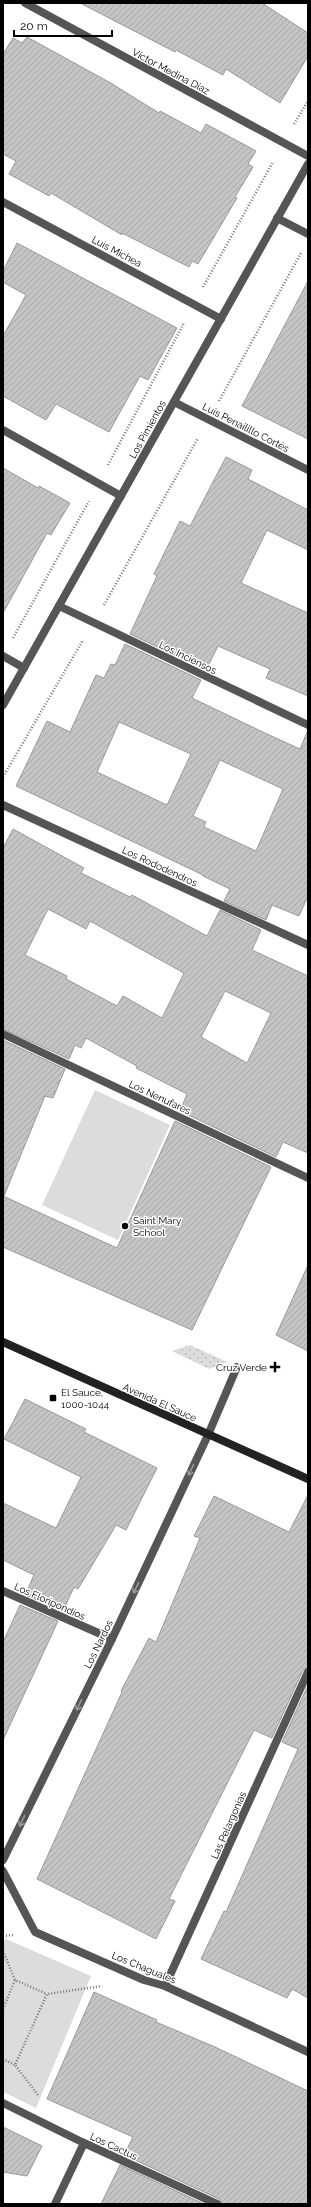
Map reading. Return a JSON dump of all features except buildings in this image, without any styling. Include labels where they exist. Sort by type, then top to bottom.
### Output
[{"type":"main road","name":"Avenida El Sauce","points":[[3,1342],[308,1479]]},
{"type":"street","name":"Víctor Medina Díaz","points":[[25,3],[308,156]]},
{"type":"street","name":"Los Pimientos","points":[[3,705],[308,164]]},
{"type":"street","name":"Luis Michea","points":[[3,202],[221,319]]},
{"type":"street","points":[[277,218],[308,234]]},
{"type":"street","name":"Luis Penailillo Cortés","points":[[174,402],[308,470]]},
{"type":"street","points":[[3,430],[121,496]]},
{"type":"street","name":"Los Inciensos","points":[[59,606],[308,725]]},
{"type":"street","points":[[3,656],[24,668]]},
{"type":"street","name":"Los Rododendros","points":[[3,805],[308,945]]},
{"type":"street","name":"Los Nenufares","points":[[3,1034],[308,1178]]},
{"type":"street","name":"Los Nardos","points":[[3,1860],[112,1639],[208,1435],[237,1367]]},
{"type":"street","name":"Los Floripondios","points":[[3,1591],[112,1639]]},
{"type":"street","name":"Las Pelargonias","points":[[165,1986],[308,1672]]},
{"type":"street","name":"Los Chaguales","points":[[3,1871],[35,1932],[144,1980],[165,1986],[308,2052]]},
{"type":"street","name":"Los Cactus","points":[[3,2103],[84,2143],[218,2204]]},
{"type":"street","points":[[55,2204],[84,2143]]},
{"type":"path","points":[[3,656],[283,142],[308,101]]},
{"type":"path","points":[[3,777],[94,623],[304,247]]},
{"type":"path","points":[[3,1951],[15,1980],[47,1994],[107,1985]]},
{"type":"path","points":[[3,2009],[15,1980]]},
{"type":"path","points":[[16,2065],[47,1994]]},
{"type":"path","points":[[3,2059],[16,2065],[39,2096]]},
{"type":"shaded area","points":[[95,1090],[170,1125],[118,1240],[42,1205]]},
{"type":"shaded area","points":[[190,1345],[227,1362],[209,1369],[172,1351]]},
{"type":"shaded area","points":[[6,1939],[91,1976],[36,2108],[3,2092],[3,1941]]},
{"type":"place","name":"Saint Mary School","points":[[125,1226]]},
{"type":"place","name":"Cruz Verde","points":[[275,1367]]},
{"type":"place","name":"El Sauce, 1000-1044","points":[[53,1398]]}]
